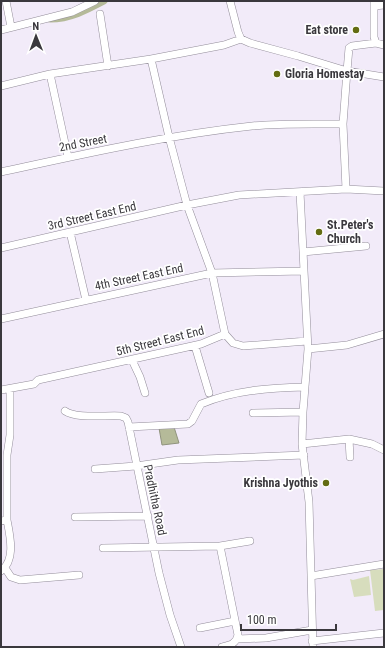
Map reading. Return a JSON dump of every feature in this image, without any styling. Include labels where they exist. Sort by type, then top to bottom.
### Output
[{"type":"street","points":[[6,1],[11,27]]},
{"type":"street","points":[[1,30],[72,12],[95,1]]},
{"type":"street","points":[[230,1],[241,39],[250,43],[347,71],[384,77]]},
{"type":"street","points":[[376,43],[374,37],[374,4],[384,5]]},
{"type":"street","points":[[100,14],[108,66]]},
{"type":"street","points":[[1,86],[50,74],[151,59],[224,45],[241,39]]},
{"type":"street","points":[[346,189],[343,124],[349,48],[352,46],[376,43],[384,45]]},
{"type":"street","points":[[151,59],[169,138],[187,205],[212,273],[225,334],[233,343],[243,346],[347,344],[384,334]]},
{"type":"street","points":[[50,74],[68,157]]},
{"type":"street","name":"2nd Street","points":[[1,172],[68,157],[169,138],[252,126],[343,124]]},
{"type":"street","name":"3rd Street East End","points":[[1,248],[187,205],[239,196],[346,189],[384,191]]},
{"type":"street","points":[[300,192],[308,345],[302,444],[309,502],[312,644],[384,633]]},
{"type":"street","points":[[70,232],[86,300]]},
{"type":"street","points":[[303,252],[366,246]]},
{"type":"street","name":"4th Street East End","points":[[1,319],[212,273],[304,271]]},
{"type":"street","name":"5th Street East End","points":[[1,390],[34,384],[38,380],[195,346],[225,334]]},
{"type":"street","points":[[195,346],[209,393]]},
{"type":"street","points":[[132,360],[140,377],[145,393]]},
{"type":"street","points":[[65,411],[70,414],[77,415],[121,416],[126,418],[129,427],[188,424],[192,421],[201,404],[218,397],[263,389],[305,387]]},
{"type":"street","points":[[10,389],[10,435],[4,455],[4,521],[11,543],[9,561],[3,570],[11,577],[20,580],[79,575]]},
{"type":"street","points":[[254,413],[303,412]]},
{"type":"street","name":"Pradhitha Road","points":[[129,427],[159,573],[170,615],[181,647]]},
{"type":"street","points":[[302,444],[350,440],[372,444],[384,450]]},
{"type":"street","points":[[350,440],[350,457]]},
{"type":"street","points":[[95,469],[136,466],[178,460],[304,455]]},
{"type":"street","points":[[75,517],[148,516]]},
{"type":"street","points":[[102,548],[220,546],[250,541]]},
{"type":"street","points":[[220,546],[238,634],[237,639]]},
{"type":"street","points":[[311,576],[384,564]]},
{"type":"street","points":[[200,628],[235,621]]},
{"type":"street","points":[[222,647],[231,644],[237,639],[266,638],[312,630]]},
{"type":"shaded area","points":[[174,427],[179,443],[162,445],[159,428]]},
{"type":"shaded area","points":[[384,569],[384,610],[375,611],[370,570]]},
{"type":"shaded area","points":[[369,576],[371,595],[354,597],[350,579],[353,580]]},
{"type":"waterway","points":[[50,19],[71,16],[85,11],[104,1]]},
{"type":"place","name":"Eat store","points":[[356,30]]},
{"type":"place","name":"Gloria Homestay","points":[[277,74]]},
{"type":"place","name":"St.Peter's Church","points":[[319,232]]},
{"type":"place","name":"Krishna Jyothis","points":[[326,483]]}]
